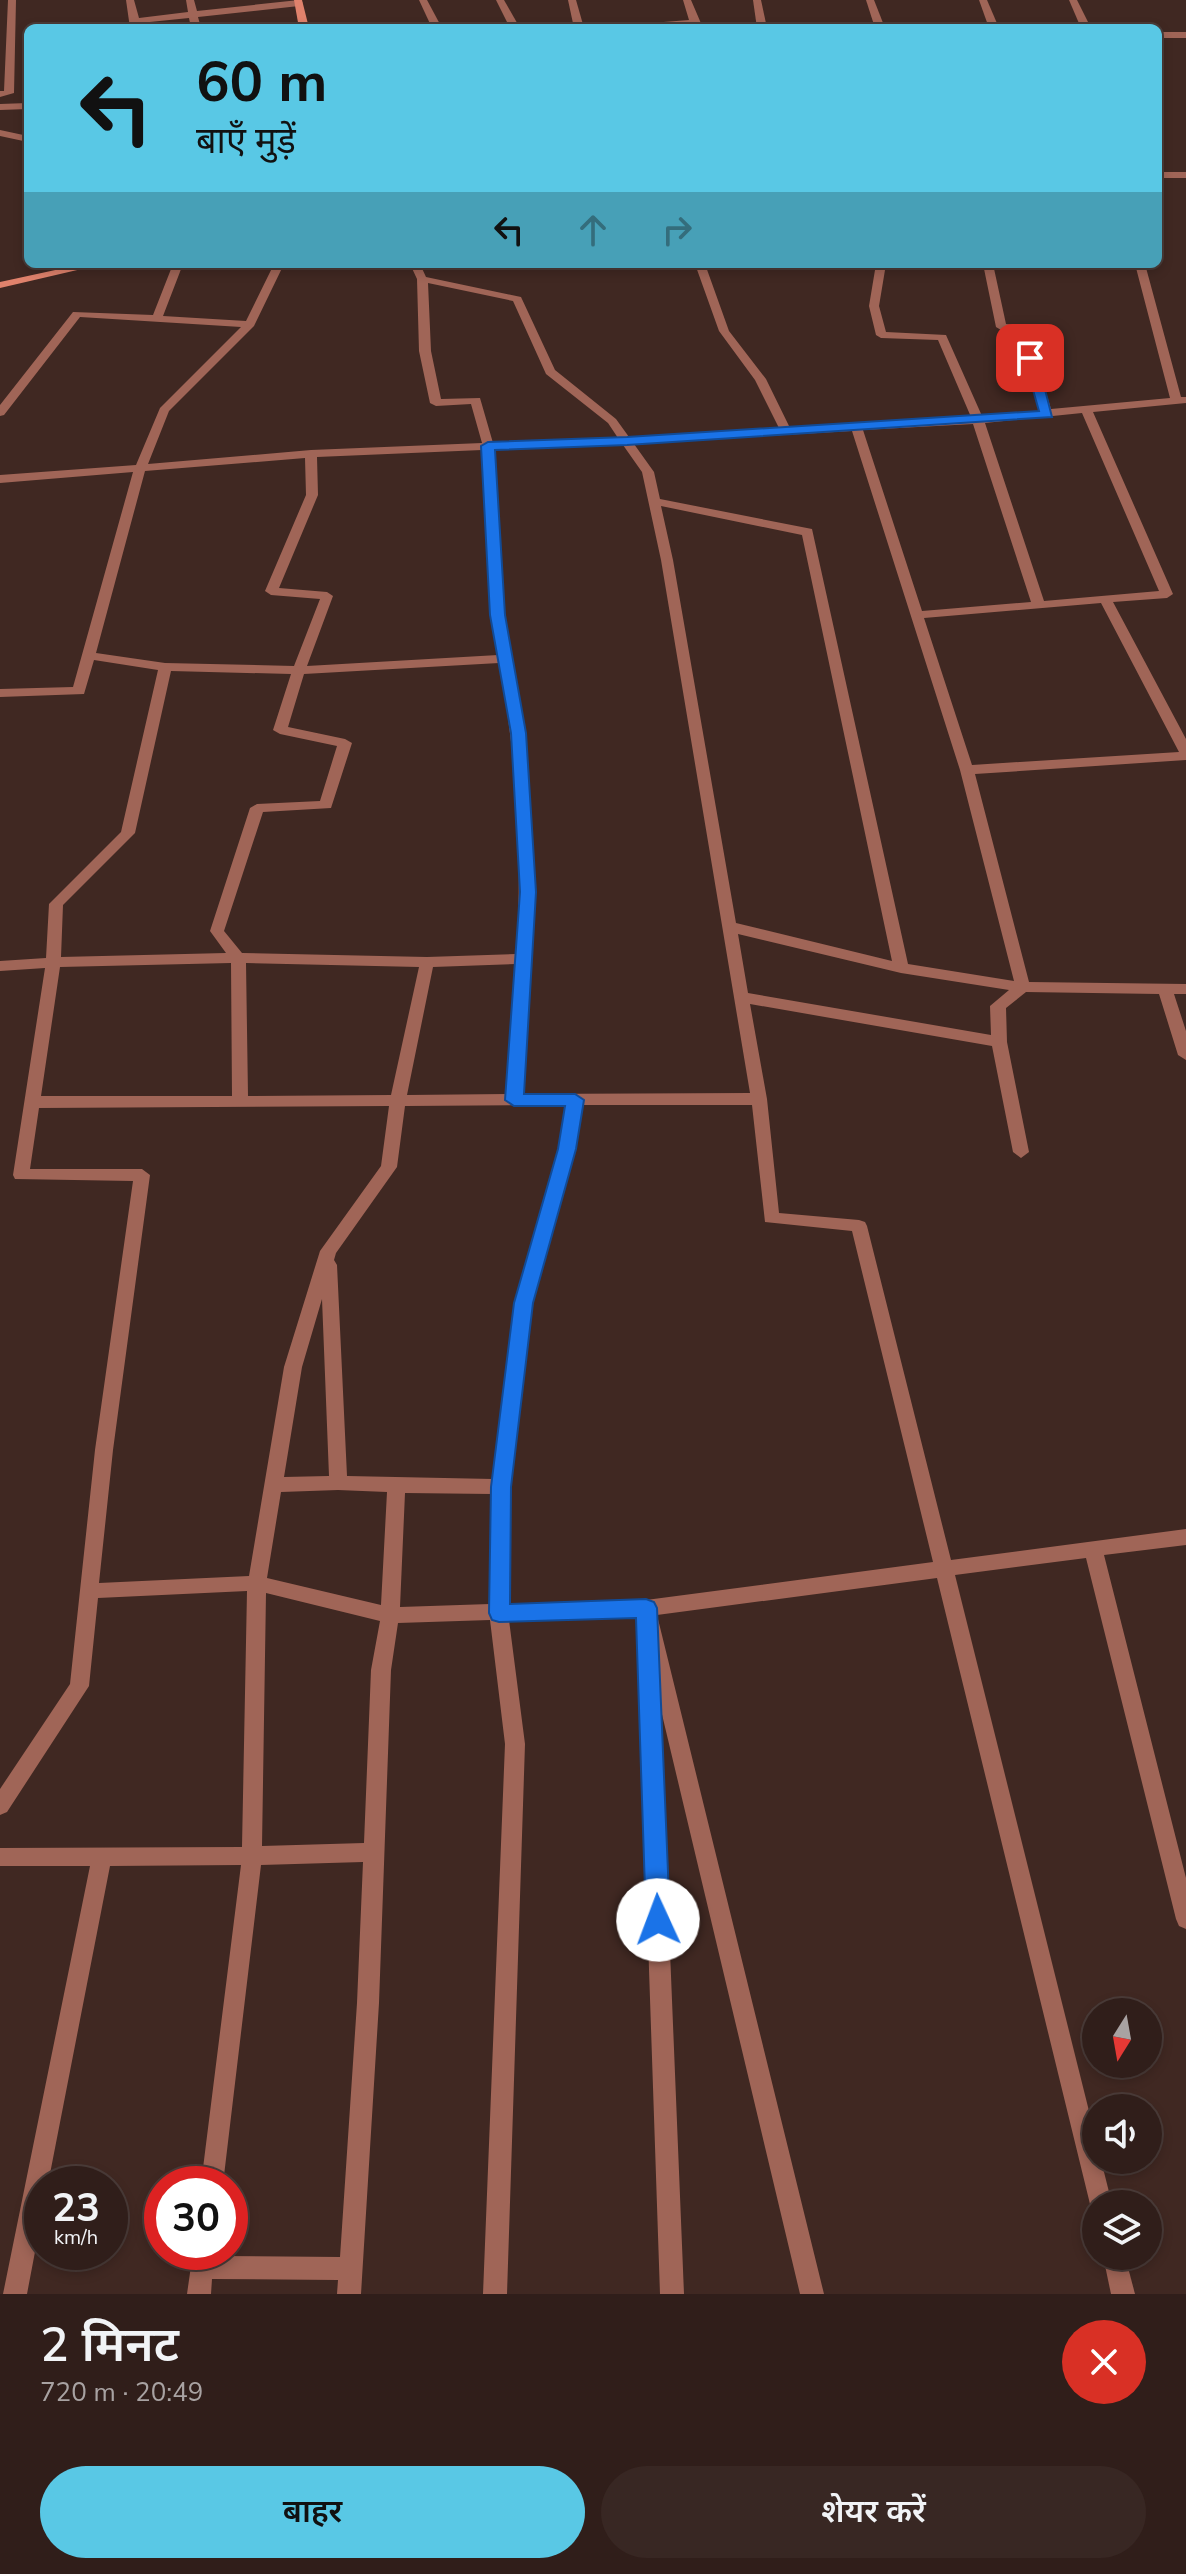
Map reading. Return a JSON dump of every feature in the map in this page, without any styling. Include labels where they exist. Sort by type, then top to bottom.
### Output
[{"type":"street","points":[[0,94],[9,93],[12,0]]},
{"type":"street","points":[[130,0],[135,24],[298,1],[303,24]]},
{"type":"street","points":[[190,0],[195,24]]},
{"type":"street","points":[[423,0],[435,24]]},
{"type":"street","points":[[500,0],[513,24]]},
{"type":"street","points":[[572,0],[578,24]]},
{"type":"street","points":[[687,0],[696,24]]},
{"type":"street","points":[[757,0],[761,24]]},
{"type":"street","points":[[870,0],[879,24]]},
{"type":"street","points":[[983,0],[992,24]]},
{"type":"street","points":[[1073,0],[1084,24]]},
{"type":"street","points":[[1162,35],[1186,35]]},
{"type":"street","points":[[0,107],[24,106]]},
{"type":"street","points":[[0,133],[24,138]]},
{"type":"street","points":[[1162,175],[1186,175]]},
{"type":"street","points":[[0,285],[79,268]]},
{"type":"street","points":[[157,318],[176,268]]},
{"type":"street","points":[[0,693],[79,691],[140,468],[164,410],[250,324],[277,268]]},
{"type":"street","points":[[417,268],[422,279],[425,351],[436,403],[476,400],[488,446],[497,615],[519,733],[528,892],[514,1100]]},
{"type":"street","points":[[701,268],[724,331],[760,379],[786,431]]},
{"type":"street","points":[[880,268],[874,306],[881,335],[942,337],[978,420],[1039,606]]},
{"type":"street","points":[[989,268],[1001,327],[1022,329],[1047,414]]},
{"type":"street","points":[[0,479],[311,454],[627,441],[978,420],[1181,400],[1141,268]]},
{"type":"street","points":[[422,279],[517,299],[550,372],[612,421],[648,472],[731,927],[759,1099],[771,1218],[859,1226],[1098,2190]]},
{"type":"street","points":[[0,413],[77,314],[250,324]]},
{"type":"street","points":[[917,615],[1167,594],[1086,410]]},
{"type":"street","points":[[856,427],[967,770],[1023,987]]},
{"type":"street","points":[[240,1099],[238,958],[217,931],[257,808],[326,805],[345,743],[280,730],[327,596],[271,591],[312,495],[311,454]]},
{"type":"street","points":[[654,501],[808,532],[901,968]]},
{"type":"street","points":[[967,770],[1186,754],[1106,601]]},
{"type":"street","points":[[91,656],[165,667],[299,670],[505,659]]},
{"type":"street","points":[[0,1806],[79,1686],[104,1450],[142,1175],[21,1175],[53,962],[56,904],[128,833],[165,667]]},
{"type":"street","points":[[731,927],[901,968],[1023,987],[1186,989]]},
{"type":"street","points":[[0,966],[238,958],[427,962],[525,959]]},
{"type":"street","points":[[214,2166],[252,1856],[257,1583],[293,1367],[328,1251],[389,1167],[398,1100],[427,962]]},
{"type":"street","points":[[1021,1152],[999,1042],[998,1006],[1023,987]]},
{"type":"street","points":[[1166,991],[1186,1055]]},
{"type":"street","points":[[742,997],[999,1042]]},
{"type":"street","points":[[34,1102],[759,1099]]},
{"type":"street","points":[[495,2294],[515,1744],[499,1613],[501,1487],[524,1303],[567,1149],[575,1100]]},
{"type":"street","points":[[328,1251],[338,1483]]},
{"type":"street","points":[[273,1485],[338,1483],[501,1487]]},
{"type":"street","points":[[349,2294],[368,2003],[381,1670],[390,1615],[396,1485]]},
{"type":"street","points":[[89,1591],[257,1583],[390,1615],[646,1608],[1186,1537]]},
{"type":"street","points":[[1093,1549],[1186,1919]]},
{"type":"street","points":[[646,1608],[672,2294]]},
{"type":"street","points":[[646,1608],[812,2294]]},
{"type":"street","points":[[0,1857],[374,1852]]},
{"type":"street","points":[[15,2294],[102,1857]]},
{"type":"street","points":[[248,2263],[349,2269]]},
{"type":"street","points":[[199,2294],[202,2270]]},
{"type":"street","points":[[1117,2270],[1123,2294]]},
{"type":"route","points":[[658,1920],[646,1608],[499,1613],[501,1487],[524,1303],[567,1149],[575,1100],[514,1100],[520,1047],[528,892],[519,733],[497,615],[488,446],[627,441],[1047,414],[1030,358]]}]
